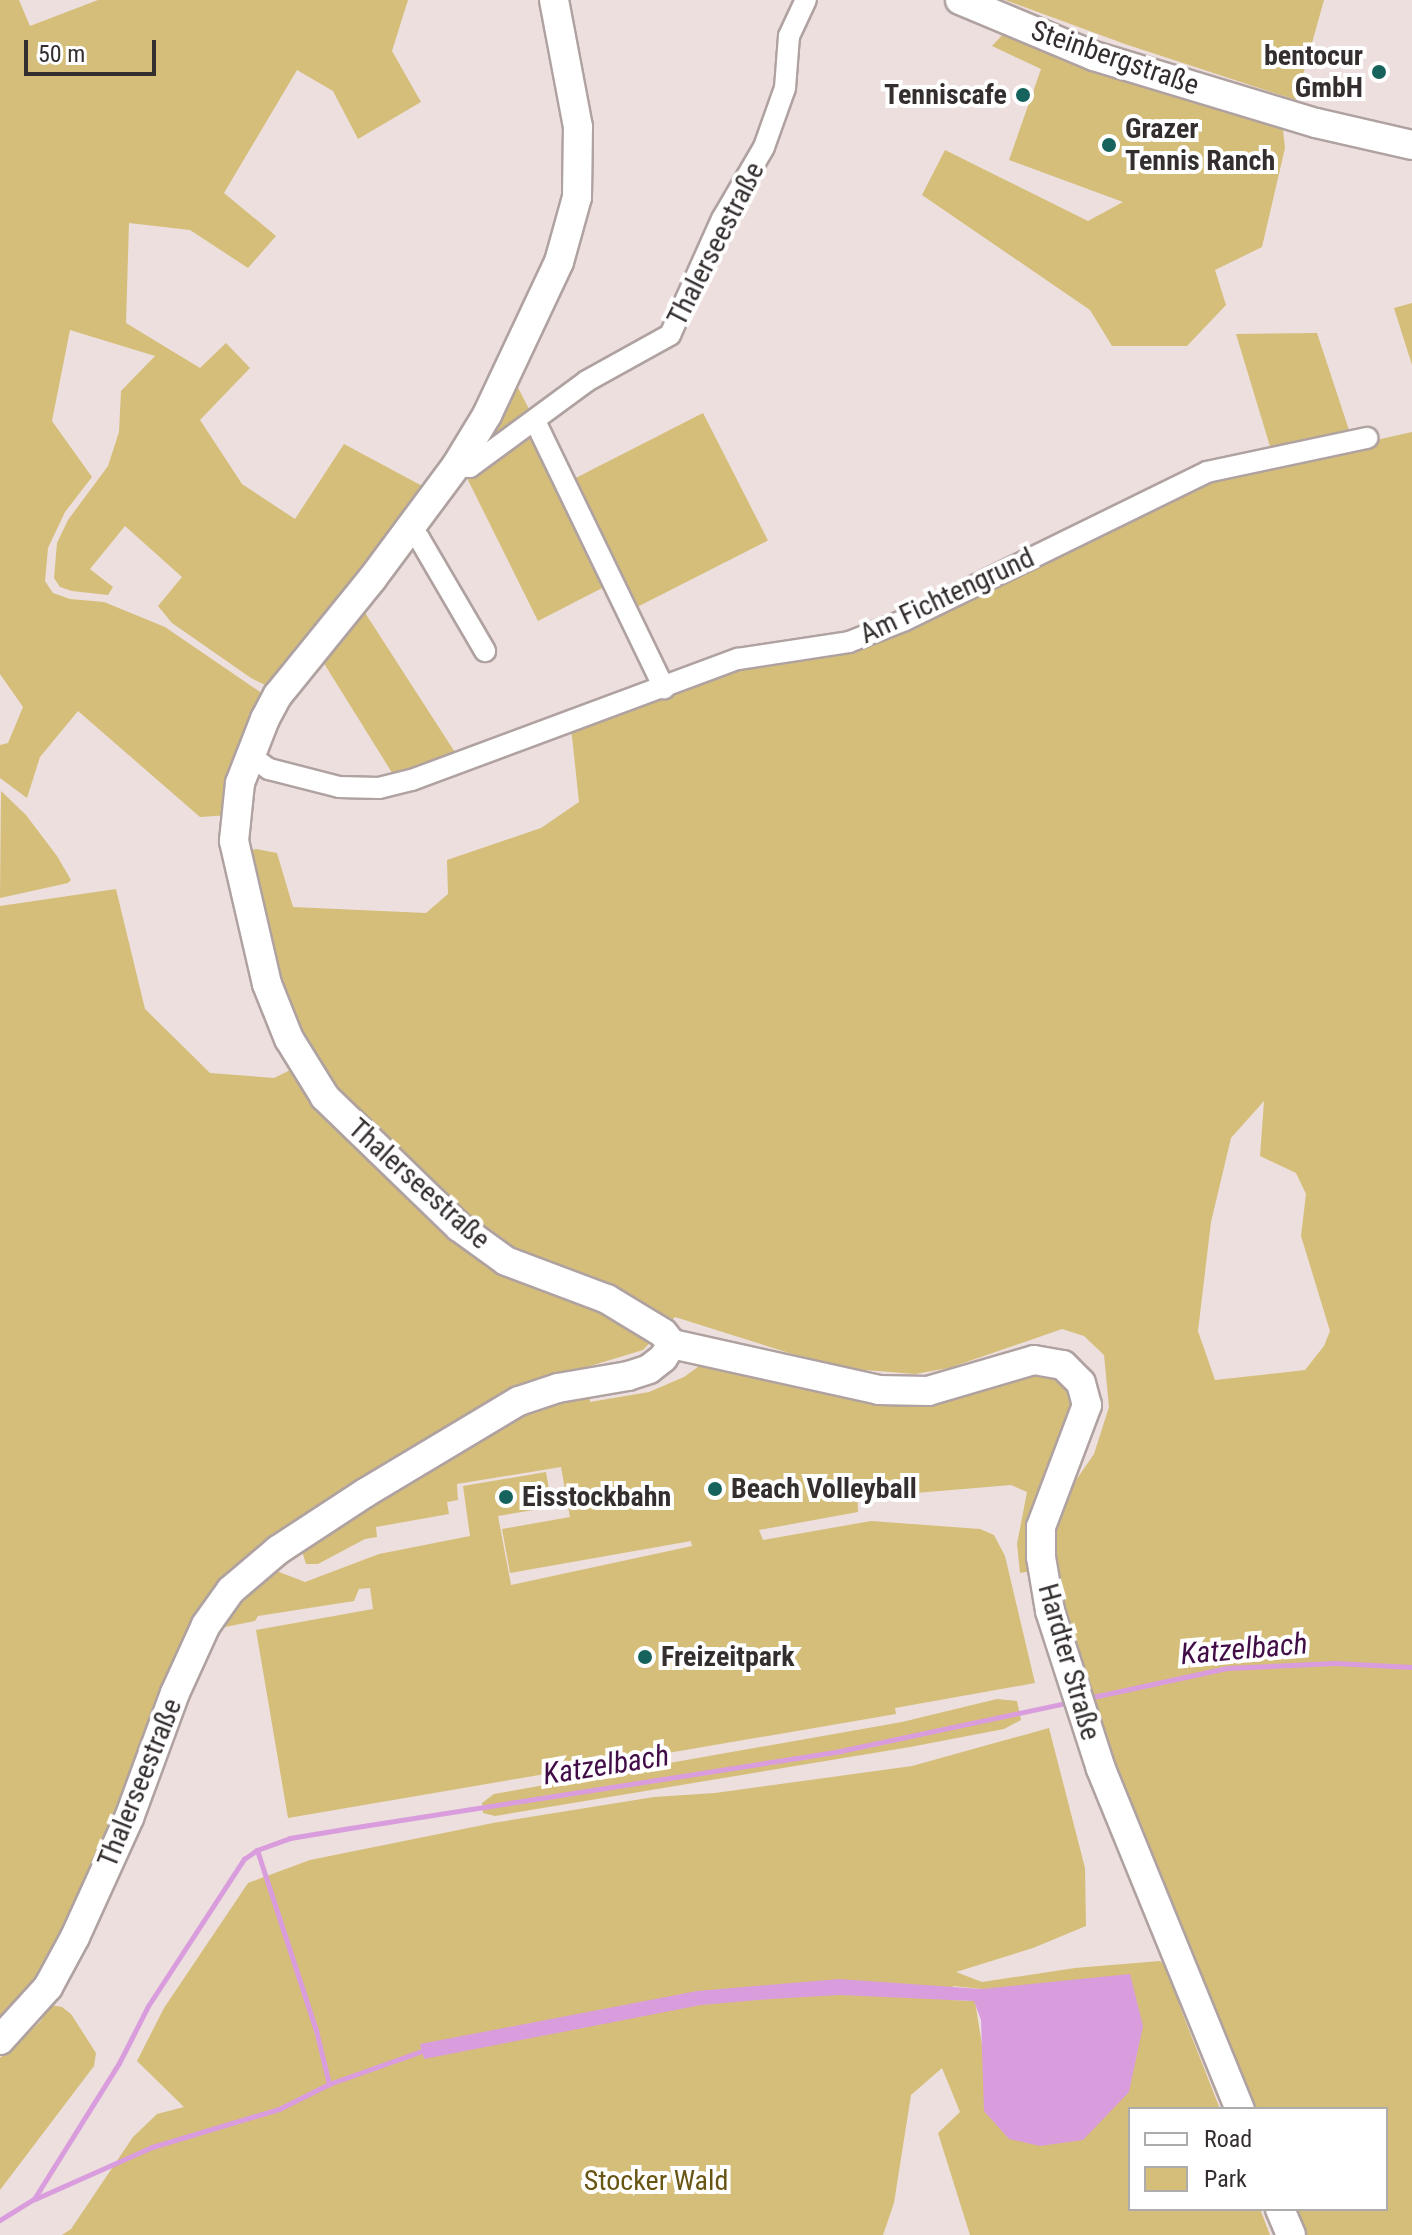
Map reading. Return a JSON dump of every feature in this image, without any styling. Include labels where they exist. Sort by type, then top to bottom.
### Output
[{"type":"main road","name":"Thalerseestraße","points":[[0,2040],[48,1987],[75,1937],[129,1818],[175,1693],[206,1625],[231,1590],[278,1550],[488,1418],[519,1401],[558,1388],[628,1376],[649,1369],[663,1358],[672,1344],[652,1325],[607,1299],[506,1261],[459,1227],[406,1179],[325,1097],[289,1039],[267,984],[234,841],[236,802],[248,754],[278,695],[409,531],[456,466],[520,347],[559,262],[575,208],[578,127],[554,0]]},
{"type":"main road","name":"Steinbergstraße","points":[[960,0],[1094,56],[1316,123],[1412,145]]},
{"type":"main road","name":"Hardter Straße","points":[[672,1344],[879,1390],[928,1391],[1034,1360],[1063,1365],[1081,1383],[1087,1405],[1044,1518],[1041,1557],[1050,1611],[1101,1769],[1239,2107]]},
{"type":"main road","points":[[1281,2211],[1291,2235]]},
{"type":"street","name":"Thalerseestraße","points":[[456,466],[470,467],[587,381],[670,335],[722,219],[764,147],[785,88],[789,36],[806,0]]},
{"type":"street","points":[[535,421],[664,688]]},
{"type":"street","name":"Am Fichtengrund","points":[[248,754],[269,769],[339,787],[379,788],[412,780],[606,705],[664,688],[738,659],[849,642],[905,620],[1207,472],[1367,438]]},
{"type":"street","points":[[409,531],[419,538],[485,651]]},
{"type":"green space","points":[[0,0],[19,0],[30,26],[98,0],[408,0],[392,51],[421,102],[358,139],[333,91],[297,70],[224,193],[276,236],[248,268],[190,230],[129,223],[126,323],[200,368],[226,343],[250,368],[200,420],[242,484],[295,519],[344,444],[426,488],[275,684],[265,685],[251,678],[172,623],[158,606],[182,577],[125,526],[90,569],[113,587],[108,595],[72,591],[60,587],[54,578],[57,543],[68,520],[108,466],[119,432],[121,391],[155,356],[70,330],[52,421],[92,477],[65,512],[48,548],[45,581],[53,593],[70,599],[104,602],[165,627],[263,694],[230,815],[200,817],[78,711],[40,757],[27,798],[0,778],[0,745],[8,743],[23,707],[0,674]]},
{"type":"green space","points":[[1005,0],[1324,0],[1296,100],[1125,44]]},
{"type":"green space","points":[[1006,31],[1282,121],[1285,148],[1262,247],[1215,270],[1226,305],[1187,346],[1112,346],[1090,310],[922,195],[945,150],[1088,221],[1123,202],[1009,160],[1041,69],[992,46]]},
{"type":"green space","points":[[1412,303],[1412,365],[1394,308]]},
{"type":"green space","points":[[1317,333],[1351,436],[1272,453],[1236,334]]},
{"type":"green space","points":[[514,380],[532,415],[480,455]]},
{"type":"green space","points":[[703,413],[768,540],[635,608],[570,481]]},
{"type":"green space","points":[[1412,432],[1412,2235],[1307,2235],[1296,2211],[1388,2211],[1388,2107],[1248,2107],[1146,1860],[1050,1570],[1053,1537],[1063,1499],[1094,1454],[1109,1407],[1104,1355],[1084,1336],[1062,1329],[949,1368],[915,1374],[852,1369],[789,1353],[675,1317],[643,1350],[505,1392],[410,1447],[330,1501],[193,1623],[72,1911],[26,1995],[0,2021],[0,906],[116,889],[145,1009],[210,1073],[274,1078],[317,1057],[277,981],[245,852],[256,849],[277,853],[293,907],[426,913],[448,894],[447,860],[541,828],[579,802],[571,727],[647,697],[668,698],[690,683],[751,662],[830,651],[1206,478]],"holes":[[[1264,1101],[1260,1156],[1296,1173],[1306,1194],[1301,1236],[1330,1331],[1324,1346],[1305,1370],[1215,1380],[1198,1331],[1211,1222],[1231,1138]]]},
{"type":"green space","points":[[533,434],[608,585],[538,621],[466,476],[522,435]]},
{"type":"green space","points":[[360,605],[458,757],[396,779],[320,657]]},
{"type":"green space","points":[[1,791],[26,815],[57,856],[71,880],[68,883],[0,898]]},
{"type":"green space","name":"Freizeitpark","points":[[702,1364],[853,1393],[1026,1370],[1066,1377],[1074,1392],[1074,1411],[1032,1571],[1020,1573],[1017,1544],[1027,1492],[1011,1485],[904,1494],[857,1486],[858,1512],[759,1530],[763,1540],[871,1521],[980,1529],[994,1535],[1005,1556],[1035,1683],[895,1708],[896,1714],[288,1818],[256,1630],[373,1609],[370,1588],[359,1589],[354,1601],[258,1616],[255,1621],[225,1627],[220,1624],[243,1592],[274,1570],[305,1582],[379,1554],[470,1536],[463,1486],[546,1472],[552,1507],[498,1516],[511,1585],[692,1546],[691,1541],[510,1573],[502,1529],[570,1517],[561,1467],[457,1484],[458,1500],[447,1502],[449,1514],[376,1527],[377,1537],[365,1539],[318,1564],[306,1564],[302,1551],[307,1543],[523,1409],[590,1392],[590,1402],[649,1392],[684,1377]]},
{"type":"green space","points":[[997,1699],[1017,1701],[1021,1720],[1004,1729],[910,1747],[495,1816],[483,1813],[482,1803],[494,1794],[902,1722]]},
{"type":"green space","name":"Stocker Wald","points":[[1049,1728],[1085,1868],[1086,1926],[1033,1948],[956,1972],[982,1982],[1075,1968],[1160,1961],[1171,1971],[1180,2007],[1219,2107],[1128,2107],[1128,2211],[1261,2211],[1270,2235],[970,2235],[938,2133],[960,2112],[942,2068],[911,2095],[894,2203],[883,2235],[62,2235],[71,2229],[133,2137],[157,2114],[184,2107],[137,2061],[164,2008],[248,1883],[310,1860],[493,1823],[654,1797],[715,1793],[912,1766]],"holes":[[[953,1986],[982,1989],[983,2051],[975,2001],[951,2000]]]},
{"type":"green space","points":[[51,2005],[62,2007],[71,2014],[96,2053],[94,2066],[0,2190],[0,2058],[40,2022]]},
{"type":"shaded area","points":[[1130,1974],[1143,2026],[1129,2092],[1083,2140],[1040,2146],[1009,2139],[984,2111],[981,2020],[974,2001],[839,1995],[771,1999],[701,2005],[424,2059],[420,2044],[697,1991],[839,1979],[982,1989]]},
{"type":"waterway","name":"Katzelbach","points":[[1088,1698],[1227,1668],[1335,1663],[1412,1667]]},
{"type":"waterway","name":"Katzelbach","points":[[0,2220],[34,2199],[119,2063],[148,2006],[244,1859],[257,1850],[290,1838],[840,1751],[1070,1702]]},
{"type":"waterway","points":[[257,1850],[316,2030],[329,2084]]},
{"type":"waterway","points":[[35,2199],[152,2147],[279,2109],[329,2084],[422,2051]]},
{"type":"place","name":"bentocur GmbH","points":[[1379,72]]},
{"type":"place","name":"Tenniscafe","points":[[1023,95]]},
{"type":"place","name":"Grazer Tennis Ranch","points":[[1109,145]]},
{"type":"place","name":"Beach Volleyball","points":[[715,1489]]},
{"type":"place","name":"Eisstockbahn","points":[[506,1497]]},
{"type":"place","name":"Freizeitpark","points":[[645,1657]]}]
